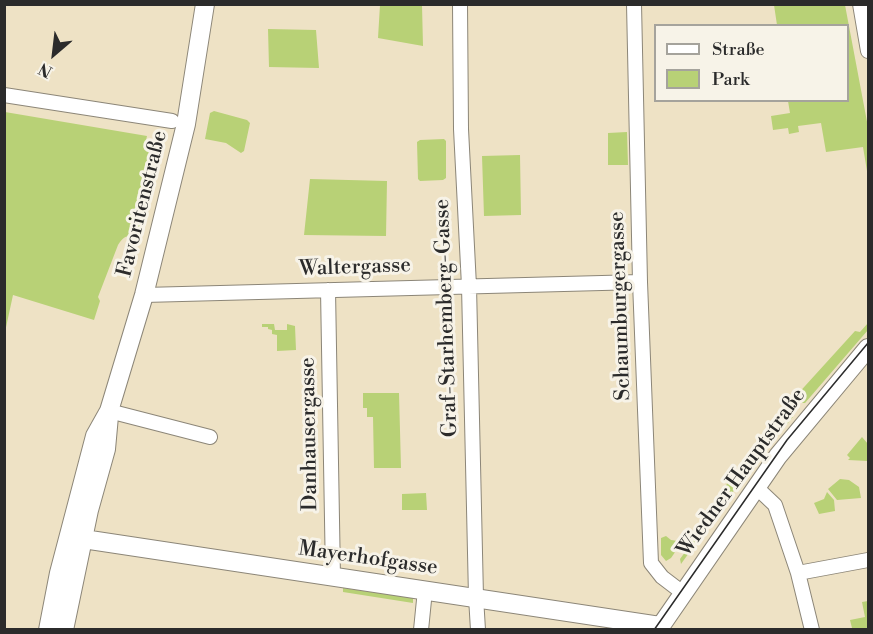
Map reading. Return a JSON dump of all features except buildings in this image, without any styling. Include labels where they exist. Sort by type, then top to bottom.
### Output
[{"type":"main road","name":"Favoritenstraße","points":[[48,630],[60,573],[76,538],[106,449],[109,411],[144,295],[206,4]]},
{"type":"main road","name":"Wiedner Hauptstraße","points":[[659,628],[756,487],[797,432],[868,348]]},
{"type":"main road","name":"Favoritenstraße","points":[[64,630],[76,538]]},
{"type":"main road","name":"Mayerhofgasse","points":[[76,538],[476,597],[659,628]]},
{"type":"street","name":"Graf-Starhemberg-Gasse","points":[[460,4],[478,630]]},
{"type":"street","name":"Schaumburgergasse","points":[[634,4],[640,282],[651,563],[662,577],[683,593]]},
{"type":"street","points":[[860,4],[868,51]]},
{"type":"street","points":[[4,95],[179,123]]},
{"type":"street","name":"Waltergasse","points":[[144,295],[640,282]]},
{"type":"street","name":"Danhausergasse","points":[[328,290],[333,577]]},
{"type":"street","points":[[109,411],[210,437]]},
{"type":"street","points":[[756,487],[775,505],[798,573],[812,630]]},
{"type":"street","points":[[798,573],[868,560]]},
{"type":"street","points":[[421,630],[424,590]]},
{"type":"green space","points":[[380,5],[422,5],[423,46],[378,38]]},
{"type":"green space","points":[[774,5],[845,5],[849,24],[777,24]]},
{"type":"green space","points":[[849,26],[868,127],[868,177],[863,147],[826,152],[821,123],[798,126],[799,132],[789,134],[788,128],[773,130],[771,116],[790,113],[788,102],[849,102]]},
{"type":"green space","points":[[268,29],[316,30],[319,68],[269,67]]},
{"type":"green space","points":[[214,111],[247,120],[250,123],[244,151],[241,153],[226,143],[205,139],[210,113]]},
{"type":"green space","points":[[5,112],[147,136],[144,149],[159,151],[138,237],[126,236],[118,245],[98,297],[100,301],[94,320],[13,295],[5,332]]},
{"type":"green space","points":[[627,132],[628,165],[608,165],[608,133]]},
{"type":"green space","points":[[444,139],[446,141],[446,178],[420,181],[418,179],[417,142]]},
{"type":"green space","points":[[520,155],[521,215],[484,216],[482,156]]},
{"type":"green space","points":[[310,179],[387,181],[386,236],[304,235]]},
{"type":"green space","points":[[868,323],[868,330],[805,403],[795,397],[855,331],[860,332]]},
{"type":"green space","points":[[262,324],[274,324],[275,330],[287,330],[287,324],[295,326],[296,350],[277,351],[277,335],[272,334],[272,330],[268,327],[262,327]]},
{"type":"green space","points":[[363,393],[399,393],[401,468],[374,468],[373,417],[367,417],[367,408],[363,408]]},
{"type":"green space","points":[[782,413],[793,417],[762,454],[755,454],[751,451],[768,430],[775,432],[776,428],[772,426],[775,422],[782,423],[783,418],[778,417]]},
{"type":"green space","points":[[862,437],[868,444],[868,461],[848,460],[850,458],[847,455]]},
{"type":"green space","points":[[744,461],[751,469],[729,497],[725,494],[724,488]]},
{"type":"green space","points":[[840,479],[849,480],[859,487],[861,498],[837,500],[828,489]]},
{"type":"green space","points":[[827,492],[834,500],[835,511],[819,514],[814,503],[824,499]]},
{"type":"green space","points":[[426,493],[427,510],[402,510],[402,494]]},
{"type":"green space","points":[[721,503],[724,504],[681,564],[680,559]]},
{"type":"green space","points":[[666,536],[678,541],[680,545],[666,561],[661,555],[661,538]]},
{"type":"green space","points":[[343,588],[413,598],[413,603],[343,592]]},
{"type":"green space","points":[[868,601],[868,629],[852,628],[850,620],[865,617],[862,602]]},
{"type":"tram line","points":[[654,630],[787,440],[868,343]]}]
